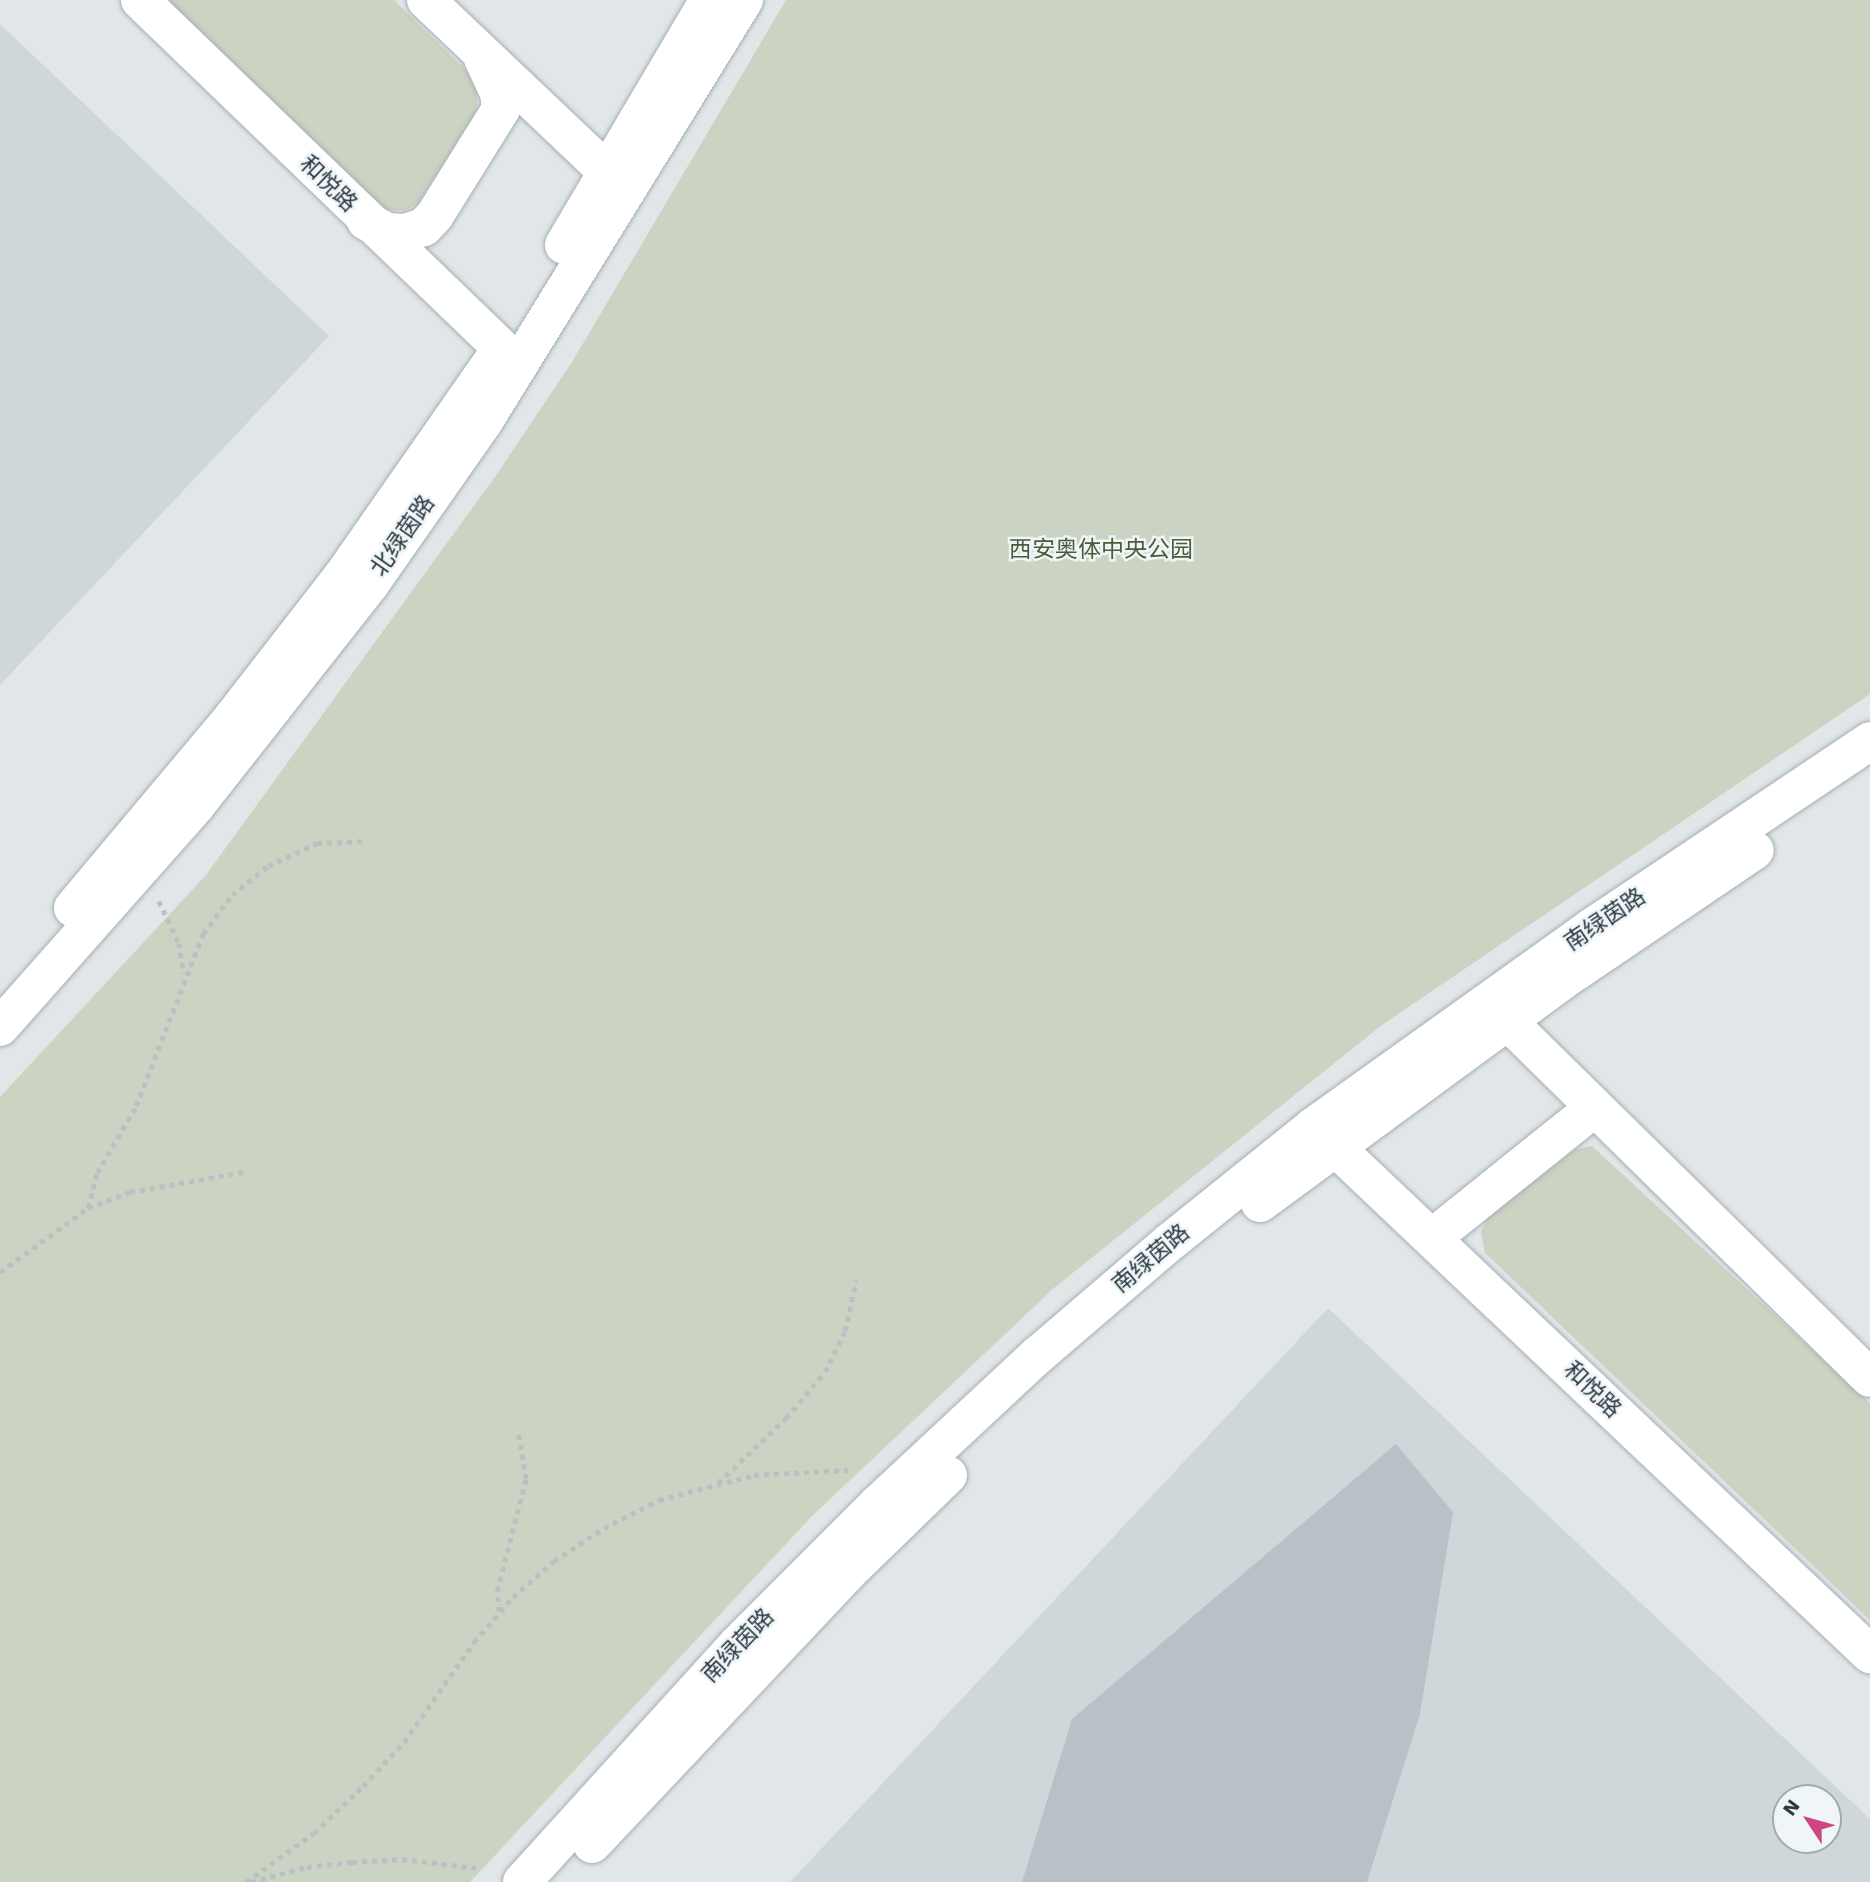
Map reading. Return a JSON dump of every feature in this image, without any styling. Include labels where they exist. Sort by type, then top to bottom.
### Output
[{"type":"street","name":"和悦路","points":[[140,0],[366,222],[510,357]]},
{"type":"street","points":[[426,0],[617,183]]},
{"type":"street","name":"北绿茵路","points":[[617,183],[709,0]]},
{"type":"street","name":"北绿茵路","points":[[0,1027],[136,877],[278,706],[370,584],[617,183],[744,0]]},
{"type":"street","points":[[366,222],[388,232],[405,233],[424,227],[495,123],[501,109],[499,93],[475,47]]},
{"type":"street","name":"北绿茵路","points":[[0,989],[128,845],[242,706],[510,357]]},
{"type":"street","name":"南绿茵路","points":[[522,1882],[737,1645],[878,1504],[1038,1355],[1324,1137],[1870,741]]},
{"type":"street","name":"南绿茵路","points":[[1497,1012],[1870,772]]},
{"type":"street","points":[[1497,1012],[1870,1378]]},
{"type":"street","points":[[1432,1238],[1593,1109]]},
{"type":"street","name":"和悦路","points":[[1324,1137],[1870,1654]]},
{"type":"street","name":"南绿茵路","points":[[557,1882],[732,1693],[961,1462],[1185,1265],[1324,1137]]},
{"type":"path","points":[[88,1208],[97,1172],[136,1106],[184,975],[203,934],[232,895],[268,866],[317,843],[366,841]]},
{"type":"path","points":[[136,877],[165,906],[179,943],[184,975]]},
{"type":"path","points":[[0,1272],[88,1208],[130,1192],[244,1172]]},
{"type":"path","points":[[717,1484],[786,1418],[825,1372],[845,1331],[856,1280]]},
{"type":"path","points":[[499,1612],[496,1591],[526,1479],[518,1432]]},
{"type":"path","points":[[248,1882],[314,1833],[396,1751],[499,1612],[554,1561],[604,1528],[659,1500],[754,1475],[848,1470]]},
{"type":"path","points":[[248,1882],[307,1867],[352,1862],[402,1859],[476,1868]]},
{"type":"shaded area","points":[[0,24],[329,336],[0,685]]},
{"type":"shaded area","points":[[1328,1308],[1833,1784],[1772,1784],[1772,1854],[1842,1854],[1842,1793],[1870,1819],[1870,1882],[790,1882]]},
{"type":"green space","points":[[167,0],[394,0],[477,81],[477,110],[418,203],[406,210],[384,210]]},
{"type":"green space","name":"西安奥体中央公园","points":[[786,0],[1870,0],[1870,694],[1382,1025],[1054,1288],[812,1516],[470,1882],[0,1882],[0,1097],[206,875],[497,474],[572,362]]},
{"type":"green space","points":[[1592,1146],[1870,1403],[1870,1620],[1485,1253],[1481,1232],[1490,1214],[1576,1149]]},
{"type":"building","points":[[1396,1444],[1453,1512],[1420,1714],[1367,1882],[1022,1882],[1072,1719]]}]
